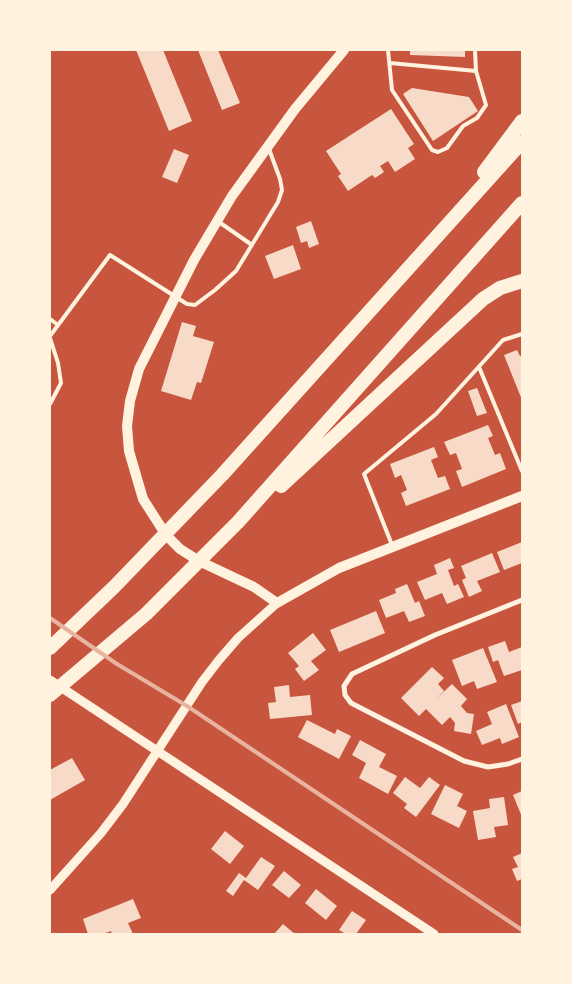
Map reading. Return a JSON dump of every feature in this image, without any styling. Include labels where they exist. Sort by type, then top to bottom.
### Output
[{"type":"highway","points":[[442,230],[522,121]]},
{"type":"highway","points":[[50,648],[114,587],[222,476],[522,142]]},
{"type":"highway","points":[[50,695],[146,614],[238,522],[522,203]]},
{"type":"highway","points":[[238,522],[309,462],[483,300],[500,288],[522,281]]},
{"type":"main road","points":[[344,50],[268,145],[218,220],[174,297],[139,369],[130,401],[128,426],[130,451],[137,483],[143,499],[166,535],[180,549],[254,587],[277,603],[339,568],[522,496]]},
{"type":"street","points":[[522,600],[435,635],[352,674],[344,686],[346,695],[351,703],[464,762],[488,767],[508,764],[522,759]]},
{"type":"street","points":[[50,890],[101,834],[158,751],[202,682],[219,660],[238,638],[277,603]]},
{"type":"street","points":[[50,680],[434,934]]},
{"type":"lane","points":[[388,50],[390,63],[389,82],[392,90],[432,150],[438,152],[447,148],[463,126],[483,112],[486,105],[476,71],[475,50]]},
{"type":"lane","points":[[390,63],[476,71]]},
{"type":"lane","points":[[50,404],[61,383],[58,363],[50,337],[110,255],[187,304],[195,305],[236,271],[278,202],[282,190],[268,145]]},
{"type":"lane","points":[[218,220],[252,245]]},
{"type":"lane","points":[[50,319],[58,326]]},
{"type":"lane","points":[[393,547],[364,474],[436,414],[503,340],[522,334]]},
{"type":"lane","points":[[479,367],[522,472]]},
{"type":"building","points":[[136,50],[163,50],[192,121],[169,131]]},
{"type":"building","points":[[198,50],[218,50],[240,103],[222,110]]},
{"type":"building","points":[[410,50],[465,50],[465,57],[410,55]]},
{"type":"building","points":[[412,88],[469,97],[478,111],[433,141],[403,94]]},
{"type":"building","points":[[391,109],[414,144],[408,148],[415,159],[395,172],[388,161],[380,166],[384,172],[375,178],[372,175],[348,191],[338,176],[341,174],[326,151]]},
{"type":"building","points":[[174,149],[189,155],[177,183],[162,177]]},
{"type":"building","points":[[311,221],[319,244],[309,248],[307,241],[301,243],[296,227]]},
{"type":"building","points":[[293,245],[301,269],[274,279],[265,256]]},
{"type":"building","points":[[182,322],[196,326],[193,336],[214,342],[201,383],[197,382],[191,400],[161,391]]},
{"type":"building","points":[[517,350],[520,356],[522,356],[522,400],[504,355]]},
{"type":"building","points":[[477,388],[487,413],[477,416],[468,391]]},
{"type":"building","points":[[488,425],[493,436],[488,438],[495,455],[500,453],[506,469],[462,487],[456,471],[462,469],[456,453],[450,455],[444,442]]},
{"type":"building","points":[[434,447],[438,457],[431,460],[438,478],[445,476],[450,489],[406,506],[401,493],[407,490],[401,475],[395,478],[390,464]]},
{"type":"building","points":[[522,542],[522,563],[504,570],[497,552]]},
{"type":"building","points":[[492,553],[500,572],[477,581],[482,591],[469,597],[462,580],[466,578],[461,566]]},
{"type":"building","points":[[450,558],[454,568],[448,570],[454,586],[458,584],[464,597],[447,604],[442,593],[425,600],[417,582],[437,574],[434,565]]},
{"type":"building","points":[[407,584],[415,603],[419,601],[425,616],[409,622],[404,611],[386,618],[379,600],[396,593],[395,589]]},
{"type":"building","points":[[376,611],[385,633],[339,652],[330,630]]},
{"type":"building","points":[[313,633],[326,650],[311,661],[319,670],[304,681],[295,669],[299,666],[288,653]]},
{"type":"building","points":[[505,641],[509,652],[522,647],[522,670],[504,676],[498,660],[493,662],[488,647]]},
{"type":"building","points":[[483,648],[497,682],[477,689],[474,681],[462,686],[452,660]]},
{"type":"building","points":[[432,667],[444,678],[438,684],[444,691],[434,701],[452,684],[467,699],[461,706],[467,713],[474,714],[471,734],[454,731],[455,723],[450,717],[442,725],[426,709],[419,716],[401,698]]},
{"type":"building","points":[[289,685],[290,697],[310,695],[312,715],[270,719],[268,703],[276,702],[274,687]]},
{"type":"building","points":[[522,701],[522,722],[518,724],[511,705]]},
{"type":"building","points":[[506,704],[519,737],[502,744],[500,738],[482,745],[476,731],[492,724],[487,712]]},
{"type":"building","points":[[307,720],[335,734],[337,729],[351,736],[339,759],[298,737]]},
{"type":"building","points":[[360,740],[386,754],[379,767],[397,776],[388,794],[359,778],[366,763],[352,755]]},
{"type":"building","points":[[72,758],[85,780],[50,800],[50,770]]},
{"type":"building","points":[[405,777],[420,788],[429,777],[440,785],[416,817],[404,808],[407,804],[393,793]]},
{"type":"building","points":[[445,785],[463,794],[457,806],[467,811],[459,828],[431,814]]},
{"type":"building","points":[[522,791],[522,817],[513,795]]},
{"type":"building","points":[[504,797],[508,825],[494,827],[496,837],[478,840],[473,811],[490,808],[489,799]]},
{"type":"building","points":[[225,831],[244,846],[230,864],[211,849]]},
{"type":"building","points":[[522,853],[522,879],[517,881],[512,869],[518,867],[513,857]]},
{"type":"building","points":[[261,857],[275,866],[258,890],[244,880],[233,896],[226,891],[239,873],[246,878]]},
{"type":"building","points":[[284,871],[301,885],[289,898],[272,885]]},
{"type":"building","points":[[316,889],[337,906],[326,920],[305,903]]},
{"type":"building","points":[[133,899],[141,918],[128,923],[133,934],[112,934],[111,931],[103,934],[88,934],[83,919]]},
{"type":"building","points":[[352,911],[366,920],[356,934],[346,934],[339,930]]},
{"type":"building","points":[[283,924],[295,934],[274,934]]},
{"type":"railway","points":[[50,618],[117,664],[187,706],[522,930]]}]
